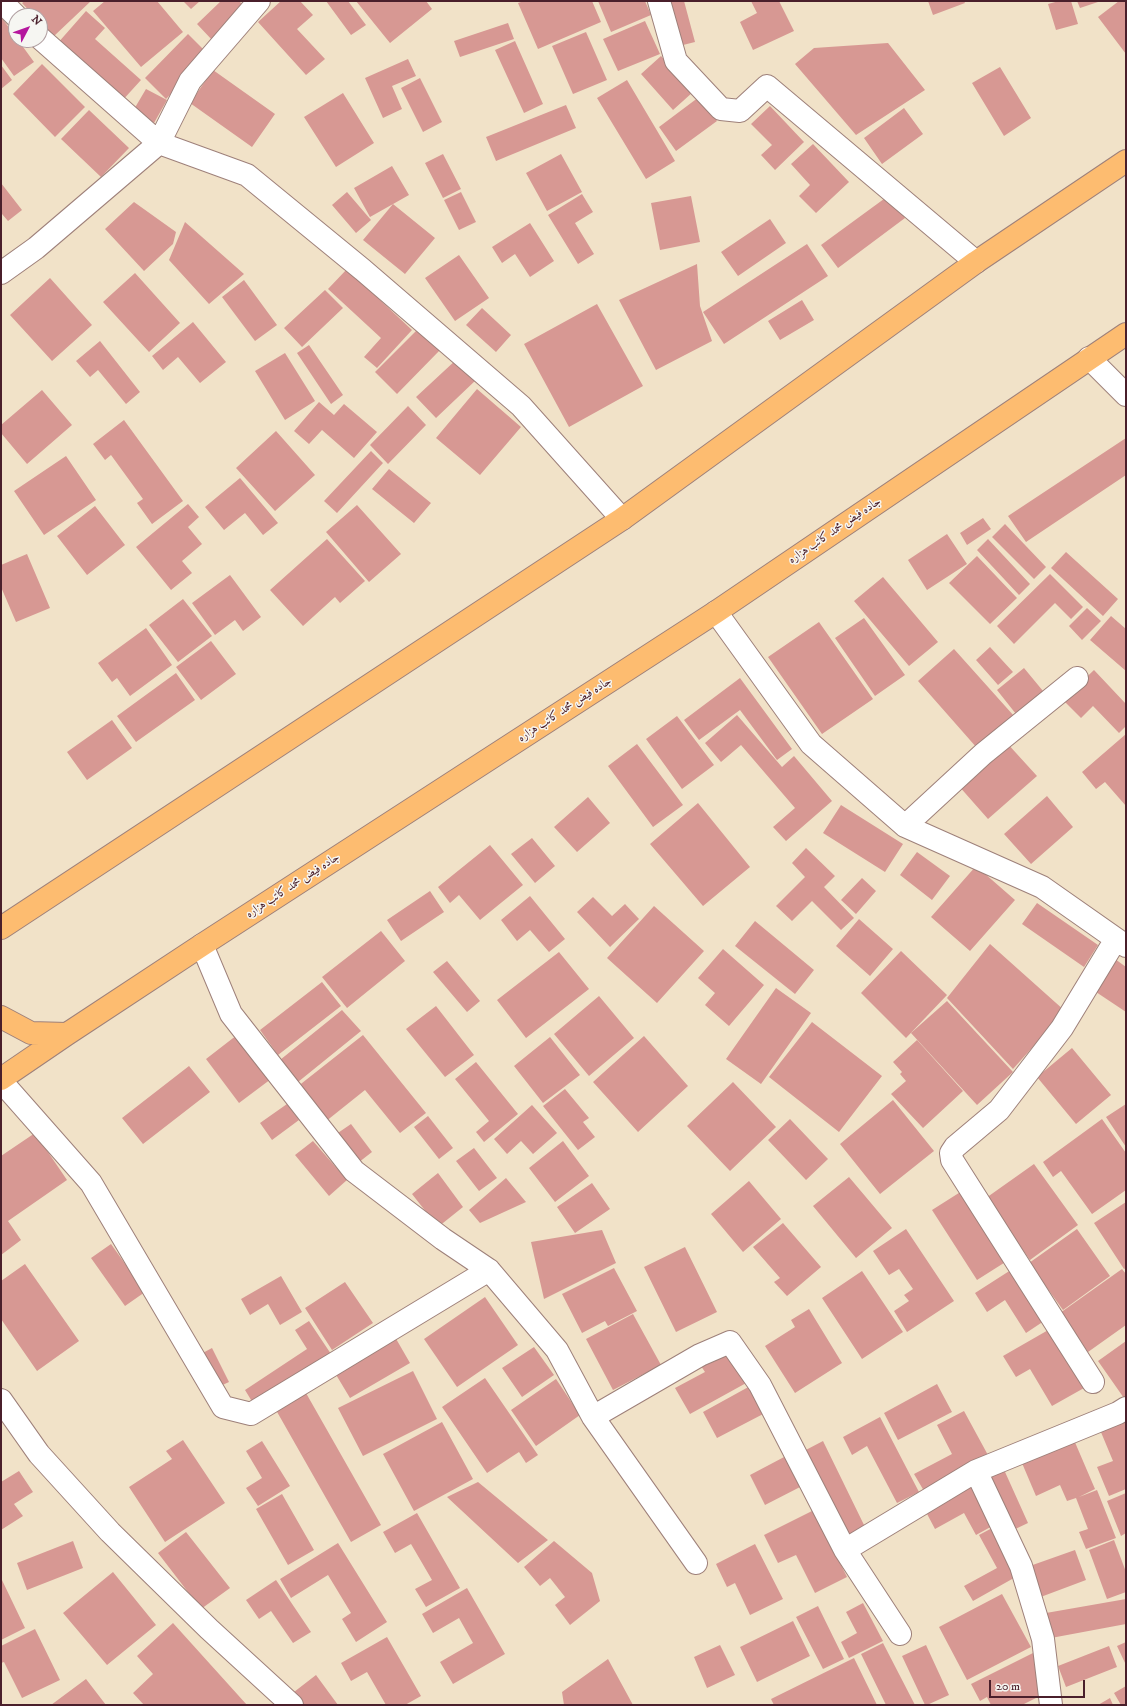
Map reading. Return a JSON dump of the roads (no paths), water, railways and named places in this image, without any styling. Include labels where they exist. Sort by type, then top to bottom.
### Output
[{"type":"main road","points":[[1,928],[622,519],[976,262],[1126,161]]},
{"type":"main road","name":"جاده فیض محمد کاتب هزاره","points":[[1,1080],[67,1034],[202,945],[716,612],[1126,334]]},
{"type":"main road","points":[[1,1017],[31,1033],[67,1034]]},
{"type":"street","points":[[1,273],[36,248],[159,143],[190,81],[259,1]]},
{"type":"street","points":[[659,1],[676,61],[721,108],[740,111],[767,86],[976,262]]},
{"type":"street","points":[[48,45],[159,143],[247,175],[362,270],[521,406],[622,519]]},
{"type":"street","points":[[1089,358],[1126,395]]},
{"type":"street","points":[[716,612],[811,744],[905,826],[1042,887],[1121,943],[1062,1028],[999,1110],[955,1147],[951,1153],[952,1160],[1093,1382]]},
{"type":"street","points":[[905,826],[983,754],[1077,678]]},
{"type":"street","points":[[202,945],[231,1014],[354,1171],[443,1239],[488,1270],[557,1350],[593,1417],[696,1564]]},
{"type":"street","points":[[1,1080],[91,1183],[222,1407],[251,1414],[488,1270]]},
{"type":"street","points":[[593,1417],[700,1354],[730,1342],[760,1385],[845,1550],[900,1634]]},
{"type":"street","points":[[1,1400],[39,1454],[110,1532],[209,1629],[292,1705]]},
{"type":"street","points":[[845,1550],[976,1471],[1118,1413],[1126,1408]]},
{"type":"street","points":[[976,1471],[1021,1566],[1043,1639],[1051,1705]]}]
